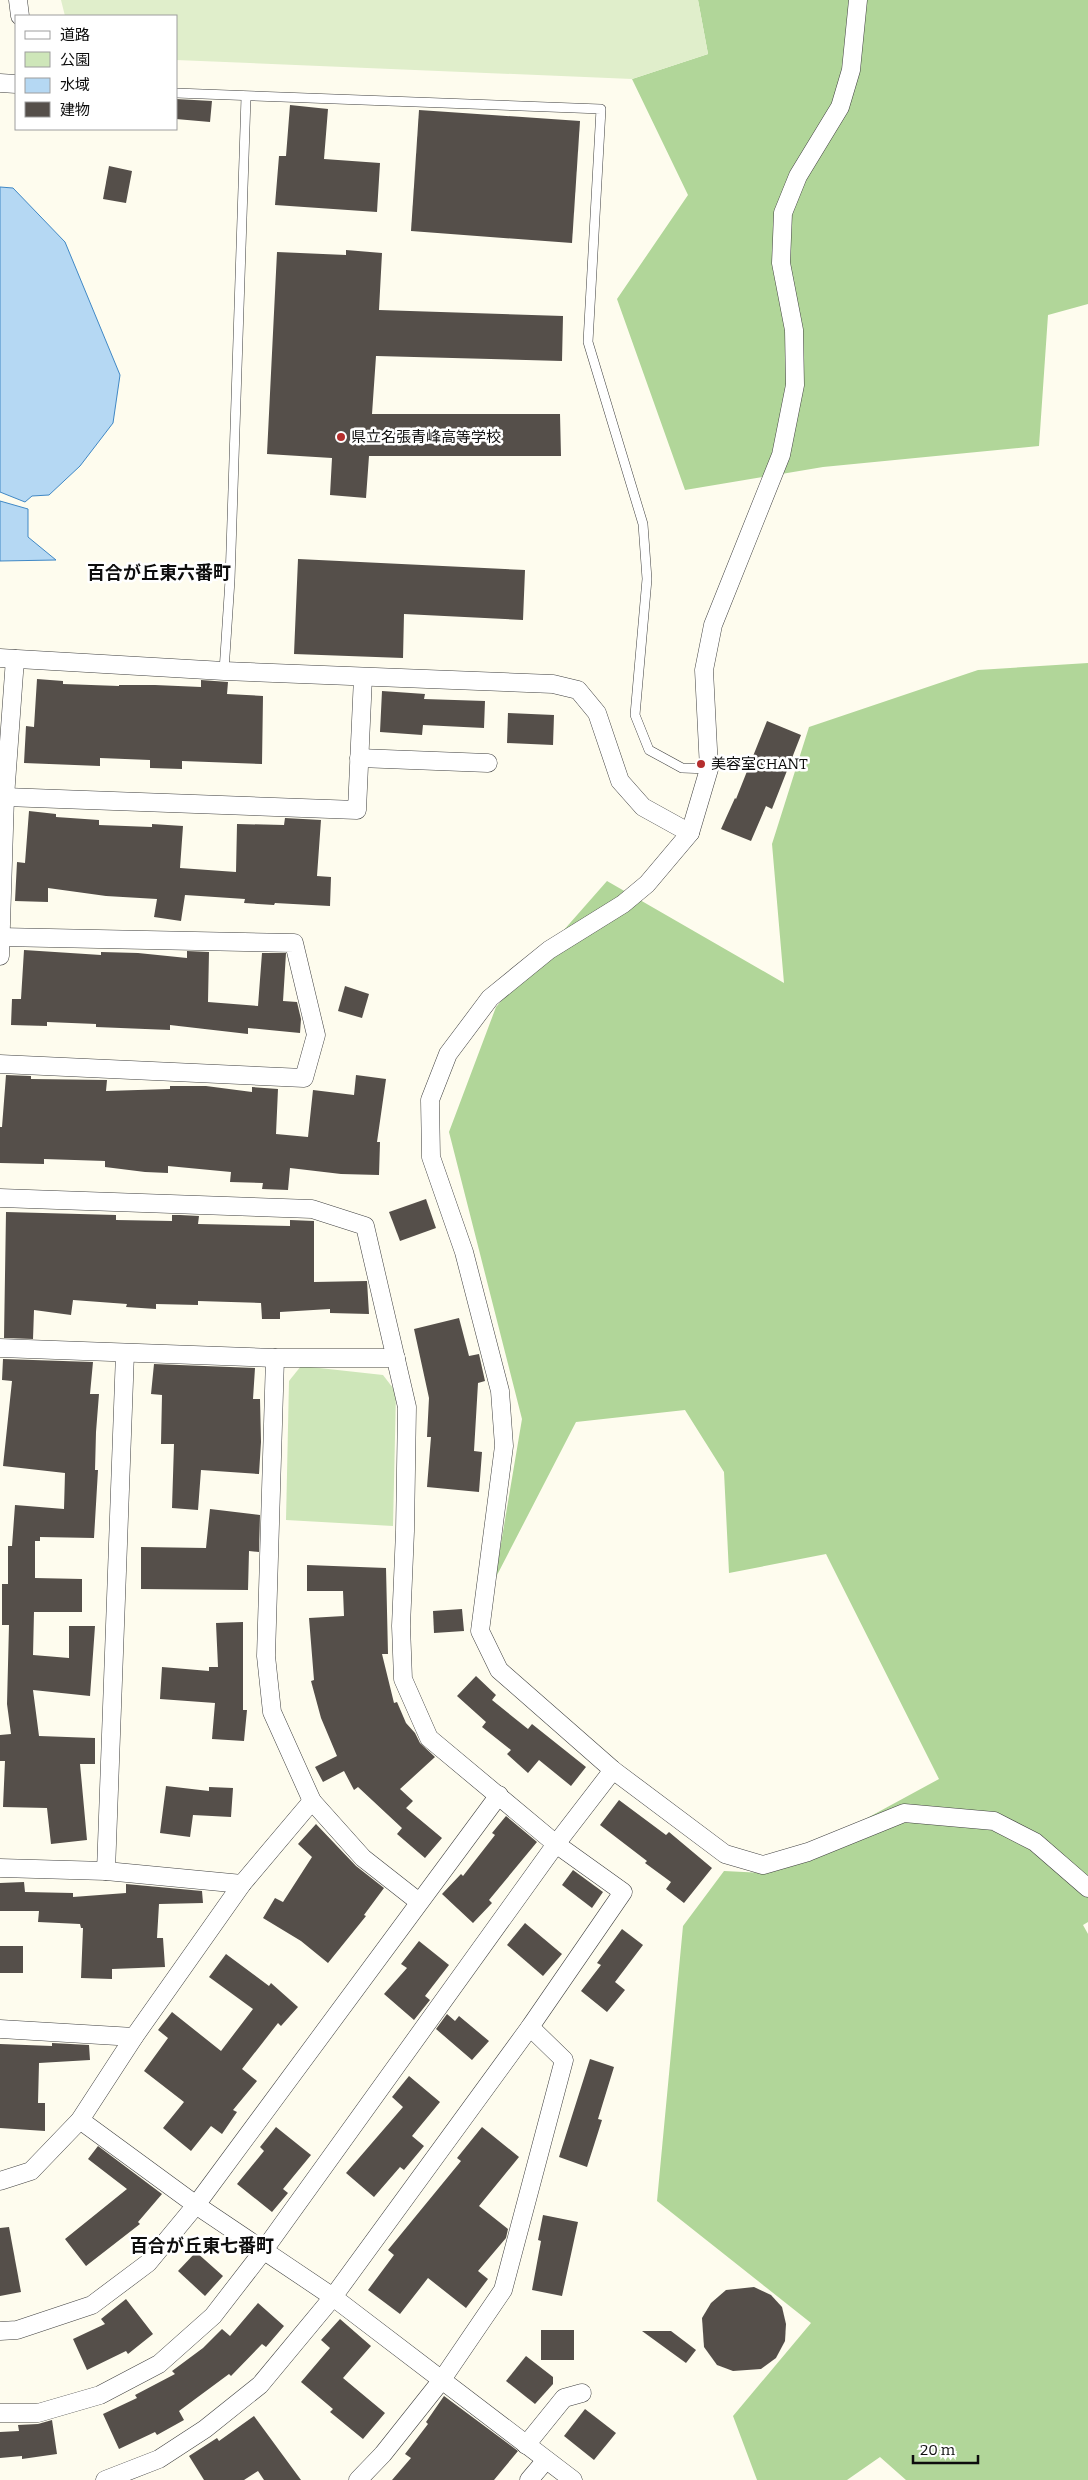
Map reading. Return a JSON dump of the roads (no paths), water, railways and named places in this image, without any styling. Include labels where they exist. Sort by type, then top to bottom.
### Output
[{"type":"street","points":[[18,0],[20,15]]},
{"type":"street","points":[[858,0],[851,70],[840,107],[798,176],[783,212],[781,264],[794,330],[795,385],[781,455],[713,625],[704,670],[709,769],[690,833],[647,884],[623,904],[548,950],[490,998],[448,1054],[430,1100],[431,1157],[464,1252],[500,1391],[504,1446],[480,1631],[499,1670],[613,1770],[725,1854],[763,1865],[808,1852],[904,1813],[994,1820],[1034,1842],[1088,1888]]},
{"type":"street","points":[[0,84],[15,84]]},
{"type":"street","points":[[0,956],[8,659],[224,671],[552,684],[578,690],[597,713],[620,782],[643,807],[690,833]]},
{"type":"street","points":[[5,796],[357,810],[363,677]]},
{"type":"street","points":[[359,758],[488,764]]},
{"type":"street","points":[[0,1064],[304,1078],[316,1035],[294,944],[1,937]]},
{"type":"street","points":[[0,1198],[312,1209],[365,1226],[407,1407],[401,1626],[403,1679],[430,1738],[556,1844],[623,1892],[530,2027],[333,2298],[260,2385],[205,2429],[159,2460],[105,2480]]},
{"type":"street","points":[[0,1348],[275,1358],[396,1358]]},
{"type":"street","points":[[106,1871],[125,1352]]},
{"type":"street","points":[[275,1358],[266,1656],[272,1712],[312,1801],[364,1858],[419,1902]]},
{"type":"street","points":[[0,2413],[38,2413],[100,2394],[159,2364],[213,2316],[264,2250],[556,1844],[613,1770]]},
{"type":"street","points":[[0,2331],[17,2330],[92,2305],[148,2263],[196,2205],[499,1795]]},
{"type":"street","points":[[0,2181],[31,2171],[80,2120],[134,2037],[242,1884],[312,1801]]},
{"type":"street","points":[[0,1868],[106,1871],[242,1884]]},
{"type":"street","points":[[358,2480],[383,2454],[441,2381],[503,2290],[564,2060],[530,2027]]},
{"type":"street","points":[[0,2029],[134,2037]]},
{"type":"street","points":[[80,2120],[196,2205],[333,2298],[573,2480]]},
{"type":"street","points":[[526,2445],[564,2398],[582,2393]]},
{"type":"street","points":[[529,2480],[546,2460]]},
{"type":"lane","points":[[178,93],[600,109],[588,342],[643,524],[647,579],[634,715],[649,750],[682,768],[709,769]]},
{"type":"lane","points":[[224,671],[230,580],[246,97]]},
{"type":"water","points":[[0,187],[13,188],[65,242],[120,375],[113,423],[80,466],[49,495],[32,496],[25,502],[0,492]]},
{"type":"water","points":[[0,501],[28,509],[28,537],[56,560],[0,561]]},
{"type":"place","name":"県立名張青峰高等学校","points":[[341,437]]},
{"type":"place","name":"美容室CHANT","points":[[701,764]]},
{"type":"district","name":"百合が丘東六番町","points":[[159,573]]},
{"type":"district","name":"百合が丘東七番町","points":[[202,2246]]}]
